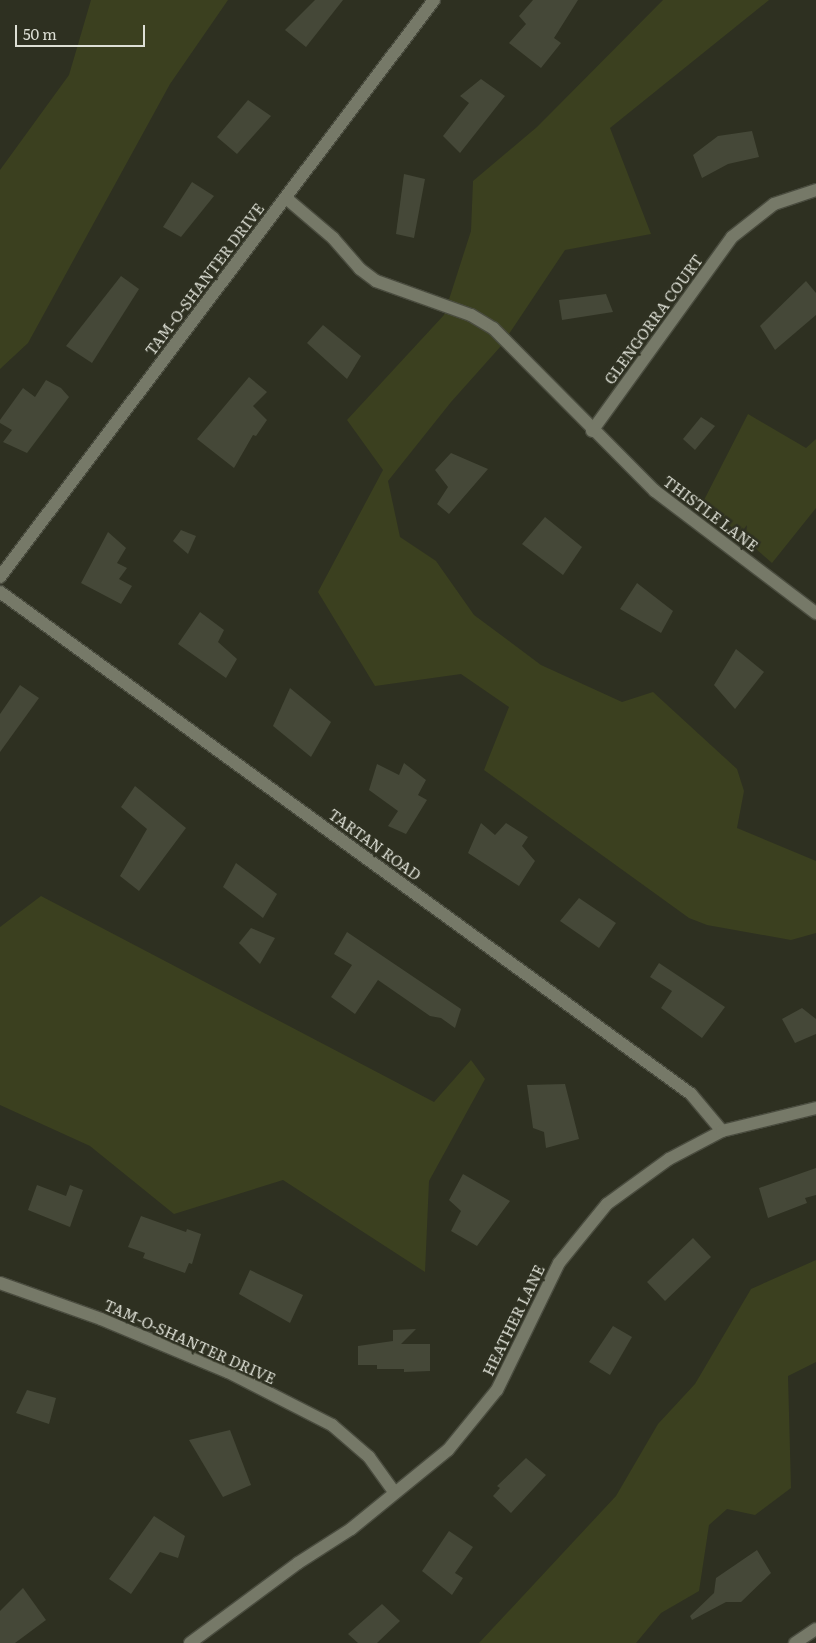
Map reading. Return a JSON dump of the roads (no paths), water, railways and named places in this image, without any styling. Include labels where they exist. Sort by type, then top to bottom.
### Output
[{"type":"street","name":"TAM-O-SHANTER DRIVE","points":[[0,577],[434,0]]},
{"type":"street","name":"GLENGORRA COURT","points":[[592,431],[732,237],[774,204],[816,190]]},
{"type":"street","points":[[286,198],[333,238],[360,269],[376,281],[471,315],[504,337],[592,431]]},
{"type":"street","name":"THISTLE LANE","points":[[592,431],[654,492],[816,613]]},
{"type":"street","name":"TARTAN ROAD","points":[[0,592],[692,1094],[722,1131]]},
{"type":"street","name":"HEATHER LANE","points":[[190,1643],[298,1563],[351,1529],[448,1450],[476,1420],[514,1359],[540,1297],[559,1263],[581,1232],[636,1179],[722,1131],[816,1108]]},
{"type":"street","name":"TAM-O-SHANTER DRIVE","points":[[0,1283],[101,1318],[186,1354],[332,1425],[368,1457],[395,1494]]},
{"type":"street","points":[[795,1643],[816,1629]]}]
